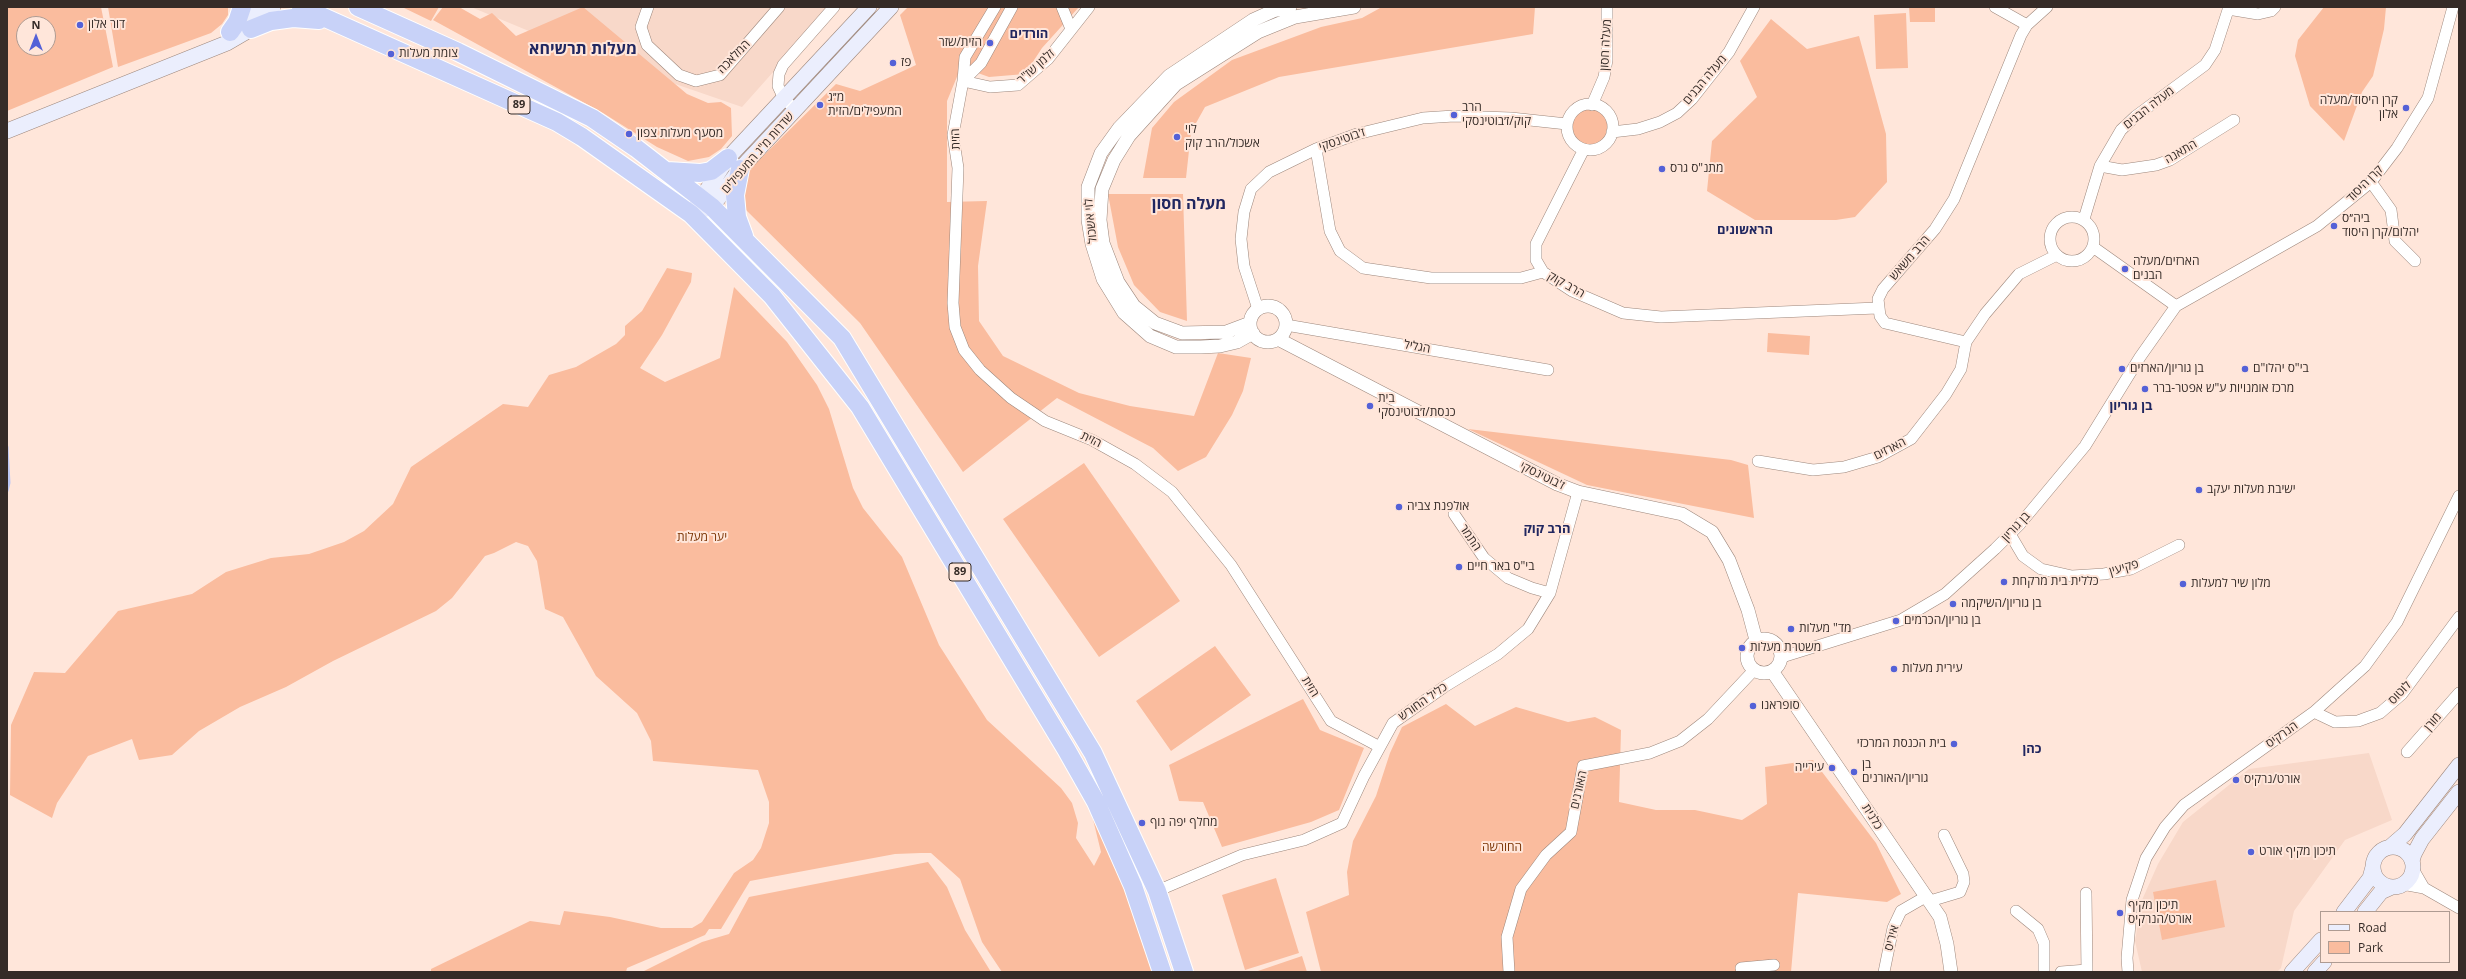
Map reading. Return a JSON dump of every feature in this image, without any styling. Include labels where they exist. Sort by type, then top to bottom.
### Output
[{"type":"highway","points":[[230,32],[237,22],[242,7]]},
{"type":"highway","name":"89","points":[[301,7],[558,122],[622,164],[691,214],[772,296],[860,407],[979,602],[1096,802],[1133,886],[1162,972]]},
{"type":"highway","name":"89","points":[[358,7],[458,52],[592,118],[667,171],[706,202],[842,338],[1093,753],[1157,892],[1184,972]]},
{"type":"highway","points":[[251,29],[271,21],[293,18],[333,21]]},
{"type":"highway","points":[[667,171],[700,173],[734,164],[735,205],[737,217],[746,242]]},
{"type":"main road","points":[[194,57],[230,32],[255,7]]},
{"type":"main road","points":[[7,130],[227,43],[251,29],[273,7]]},
{"type":"main road","name":"שדרות מ\"ג המעפילים","points":[[706,202],[784,99],[869,7]]},
{"type":"main road","name":"שדרות מ\"ג המעפילים","points":[[734,164],[796,110],[891,7]]},
{"type":"main road","points":[[691,214],[706,202]]},
{"type":"main road","points":[[2345,911],[2370,878],[2380,852],[2390,847],[2405,834],[2459,765]]},
{"type":"main road","points":[[2366,911],[2382,892],[2397,885],[2411,875],[2414,854],[2422,839],[2459,792]]},
{"type":"main road","points":[[2390,847],[2406,852],[2413,865]]},
{"type":"main road","points":[[2373,867],[2377,878],[2397,885]]},
{"type":"main road","points":[[2292,972],[2320,941]]},
{"type":"main road","points":[[2315,972],[2323,963]]},
{"type":"street","name":"המלאכה","points":[[648,7],[641,27],[647,45],[679,74],[696,81],[720,74],[779,7]]},
{"type":"street","points":[[796,110],[784,99],[777,80],[783,66],[834,7]]},
{"type":"street","name":"הזית","points":[[994,7],[965,57],[963,81],[953,135],[958,168],[953,303],[955,327],[964,350],[980,370],[1011,398],[1046,421],[1092,440],[1135,464],[1172,492],[1231,565],[1331,721],[1380,747]]},
{"type":"street","points":[[963,81],[981,63],[1012,7]]},
{"type":"street","points":[[1062,7],[1071,29]]},
{"type":"street","name":"זלמן שז\"ר","points":[[963,81],[990,87],[1018,85],[1048,59],[1089,7]]},
{"type":"street","name":"לוי אשכול","points":[[1251,328],[1237,342],[1220,346],[1176,346],[1150,336],[1124,313],[1103,279],[1092,244],[1088,220],[1088,187],[1101,153],[1119,128],[1169,76],[1253,20],[1273,11],[1290,7]]},
{"type":"street","name":"לוי אשכול","points":[[1294,7],[1324,11]]},
{"type":"street","name":"לוי אשכול","points":[[1251,328],[1226,332],[1182,333],[1155,323],[1134,306],[1118,282],[1103,243],[1100,220],[1102,189],[1114,160],[1129,136],[1176,84],[1258,32],[1295,17],[1354,7]]},
{"type":"street","name":"מעלה חסון","points":[[1592,105],[1604,77],[1607,60],[1607,7]]},
{"type":"street","name":"מעלה הבנים","points":[[1612,132],[1638,129],[1660,122],[1677,113],[1692,99],[1729,52],[1754,7]]},
{"type":"street","points":[[1995,7],[2027,25]]},
{"type":"street","name":"הרב משאש","points":[[1877,308],[1878,299],[1883,289],[1935,228],[1954,198],[1981,129],[2027,25],[2047,7]]},
{"type":"street","points":[[2228,8],[2258,14],[2270,11],[2275,7]]},
{"type":"street","name":"קרן היסוד","points":[[2176,306],[2318,226],[2371,182],[2397,148],[2428,98],[2454,7]]},
{"type":"street","name":"מעלה הבנים","points":[[2084,219],[2100,166],[2121,130],[2136,116],[2205,66],[2215,50],[2228,8]]},
{"type":"street","points":[[1592,105],[1599,107],[1610,117],[1612,132],[1604,144],[1598,148],[1584,149],[1573,142],[1569,137],[1567,124],[1569,117],[1579,107],[1592,105]]},
{"type":"street","name":"ז'בוטינסקי","points":[[1258,309],[1244,266],[1241,239],[1244,212],[1251,189],[1269,172],[1316,149],[1371,130],[1423,118],[1454,116],[1504,118],[1567,124]]},
{"type":"street","name":"התאנה","points":[[2100,166],[2122,170],[2156,165],[2170,160],[2234,120]]},
{"type":"street","name":"הרב קוק","points":[[1316,149],[1330,231],[1340,251],[1363,268],[1431,278],[1520,278],[1543,272],[1572,292],[1623,313],[1661,316],[1877,308]]},
{"type":"street","points":[[1543,272],[1536,260],[1536,244],[1584,149]]},
{"type":"street","points":[[2371,182],[2391,210],[2395,241],[2415,261]]},
{"type":"street","points":[[2070,216],[2084,219],[2092,229],[2095,241],[2093,247],[2089,254],[2077,261],[2063,259],[2057,255],[2050,242],[2050,235],[2057,222],[2070,216]]},
{"type":"street","points":[[2093,247],[2176,306]]},
{"type":"street","points":[[1877,308],[1885,323],[1966,342],[1989,309],[2019,274],[2057,255]]},
{"type":"street","name":"בן גוריון","points":[[1782,657],[1901,620],[1934,602],[1961,581],[2010,534],[2086,446],[2140,357],[2176,306]]},
{"type":"street","points":[[1274,307],[1283,314],[1286,325],[1282,335],[1278,339],[1272,341],[1261,340],[1251,328],[1251,318],[1258,309],[1274,307]]},
{"type":"street","name":"הגליל","points":[[1286,325],[1548,370]]},
{"type":"street","name":"ז'בוטינסקי","points":[[1278,339],[1557,484],[1578,492],[1682,514],[1712,532],[1729,560],[1748,610],[1756,640]]},
{"type":"street","name":"הארזים","points":[[1758,461],[1813,470],[1844,467],[1878,457],[1911,439],[1946,394],[1961,369],[1966,342]]},
{"type":"street","name":"כליל החורש","points":[[1157,892],[1242,855],[1304,840],[1342,823],[1393,723],[1516,641],[1528,630],[1550,593],[1578,492]]},
{"type":"street","name":"הנרקיס","points":[[2128,972],[2127,958],[2132,900],[2146,858],[2165,827],[2184,805],[2196,795],[2314,712],[2365,666],[2397,622],[2459,496]]},
{"type":"street","name":"התמר","points":[[1454,514],[1484,558],[1508,578],[1532,588],[1550,593]]},
{"type":"street","name":"פקיעין","points":[[2010,534],[2023,556],[2040,569],[2072,576],[2104,574],[2131,569],[2179,545]]},
{"type":"street","name":"לוטוס","points":[[2314,712],[2335,722],[2358,721],[2380,713],[2402,694],[2459,616]]},
{"type":"street","points":[[1768,639],[1774,641],[1778,645],[1782,657],[1779,665],[1772,671],[1763,673],[1754,670],[1750,666],[1747,654],[1748,649],[1756,640],[1768,639]]},
{"type":"street","name":"האורנים","points":[[1509,972],[1507,937],[1521,889],[1546,855],[1571,832],[1583,766],[1650,753],[1680,741],[1708,719],[1754,670]]},
{"type":"street","name":"כלנית","points":[[1772,671],[1851,785],[1892,848],[1929,898],[1940,917],[1948,944],[1951,972]]},
{"type":"street","name":"מורן","points":[[2408,752],[2459,693]]},
{"type":"street","name":"איריס","points":[[1884,972],[1893,928],[1901,911],[1929,898],[1960,892],[1964,882],[1963,874],[1944,835]]},
{"type":"street","points":[[2413,865],[2424,888]]},
{"type":"street","points":[[2397,885],[2424,888],[2459,908]]},
{"type":"street","points":[[2060,972],[2087,971],[2086,893]]},
{"type":"street","points":[[2016,911],[2038,929],[2044,943],[2044,972]]},
{"type":"street","points":[[1742,972],[1741,968],[1774,965]]},
{"type":"shaded area","points":[[471,7],[831,7],[742,107],[565,46]]},
{"type":"shaded area","name":"תיכון מקיף אורט","points":[[2369,753],[2392,820],[2345,840],[2294,911],[2281,968],[2277,972],[2142,972],[2135,941],[2142,900],[2158,864],[2183,822],[2249,769]]},
{"type":"green space","points":[[7,7],[101,7],[113,67],[7,111]]},
{"type":"green space","points":[[108,7],[228,7],[228,15],[222,24],[211,33],[118,67]]},
{"type":"green space","points":[[402,7],[439,7],[431,21]]},
{"type":"green space","points":[[443,7],[459,7],[480,19],[492,13],[516,36],[583,7],[687,94],[708,103],[721,102],[731,108],[732,136],[721,149],[709,157],[688,161],[657,147],[603,113],[433,20]]},
{"type":"green space","points":[[908,7],[1079,7],[1042,48],[1025,74],[989,77],[961,67],[947,101],[947,202],[987,201],[978,266],[979,321],[1003,356],[1079,393],[1130,406],[1194,416],[1218,353],[1251,358],[1243,391],[1232,415],[1206,457],[1178,471],[1153,448],[1057,398],[963,472],[860,323],[746,210],[744,187],[748,171],[836,84],[860,91],[916,65],[900,15]]},
{"type":"green space","points":[[1382,7],[1535,7],[1533,34],[1279,77],[1205,107],[1191,132],[1186,178],[1143,178],[1152,128],[1174,102],[1232,60],[1321,27],[1362,18]]},
{"type":"green space","points":[[1909,7],[1935,7],[1935,22],[1910,22]]},
{"type":"green space","points":[[2324,7],[2386,7],[2384,29],[2373,76],[2362,92],[2344,141],[2310,106],[2295,56],[2298,40]]},
{"type":"green space","points":[[1906,13],[1908,68],[1876,69],[1874,15]]},
{"type":"green space","points":[[1771,19],[1807,49],[1859,36],[1886,134],[1887,182],[1855,217],[1836,220],[1755,220],[1707,191],[1712,141],[1757,97],[1740,61]]},
{"type":"green space","points":[[1585,108],[1593,108],[1603,113],[1607,120],[1607,134],[1603,141],[1593,146],[1585,146],[1575,141],[1573,138],[1570,131],[1570,123],[1575,113],[1578,111]]},
{"type":"green space","points":[[1108,194],[1183,194],[1187,321],[1160,312],[1134,285],[1118,247]]},
{"type":"green space","name":"יער מעלות","points":[[667,268],[692,273],[691,282],[662,335],[640,368],[665,382],[720,358],[734,287],[787,342],[817,385],[829,409],[853,488],[863,508],[902,557],[939,645],[987,720],[1061,788],[1072,803],[1078,823],[1076,838],[1094,866],[1101,852],[1089,803],[1146,937],[1155,972],[1002,972],[982,942],[960,879],[931,853],[921,853],[895,854],[750,881],[721,929],[709,929],[705,935],[627,968],[626,972],[431,972],[431,969],[530,921],[560,925],[564,911],[610,917],[661,928],[692,928],[702,922],[734,873],[753,860],[761,848],[769,823],[769,802],[758,770],[653,761],[651,741],[637,713],[596,676],[563,617],[545,609],[537,561],[528,546],[516,542],[485,556],[452,598],[436,611],[333,661],[286,687],[240,707],[199,731],[172,755],[139,760],[132,739],[88,756],[57,803],[52,818],[10,795],[11,725],[34,672],[65,673],[118,611],[192,594],[226,572],[271,558],[309,554],[344,542],[364,531],[393,504],[411,467],[503,404],[528,407],[549,375],[576,367],[616,344],[625,335],[625,326],[642,311]]},
{"type":"green space","points":[[1768,333],[1810,336],[1809,355],[1767,352]]},
{"type":"green space","points":[[1468,429],[1731,460],[1748,465],[1754,518],[1587,485]]},
{"type":"green space","points":[[1084,463],[1180,601],[1099,657],[1003,519]]},
{"type":"green space","points":[[1215,646],[1251,695],[1171,751],[1136,701]]},
{"type":"green space","points":[[1303,699],[1320,730],[1364,748],[1339,810],[1311,822],[1222,847],[1203,802],[1179,801],[1169,765]]},
{"type":"green space","name":"החורשה","points":[[1446,704],[1475,726],[1516,707],[1568,722],[1595,717],[1621,730],[1619,802],[1656,810],[1695,810],[1742,820],[1767,804],[1765,767],[1813,760],[1876,843],[1901,894],[1887,902],[1798,893],[1791,972],[1321,972],[1306,912],[1349,895],[1347,872],[1353,841],[1376,796],[1390,753],[1402,727]]},
{"type":"green space","points":[[928,862],[947,887],[965,930],[991,972],[642,972],[702,942],[729,934],[749,897]]},
{"type":"green space","points":[[1276,878],[1299,953],[1245,970],[1222,895]]},
{"type":"green space","points":[[2216,880],[2225,927],[2162,940],[2153,892]]},
{"type":"green space","points":[[1302,956],[1307,972],[1255,972]]},
{"type":"waterway","points":[[7,447],[9,483],[7,491]]},
{"type":"place","name":"דור אלון","points":[[80,25]]},
{"type":"place","name":"הזית/שזר","points":[[990,43]]},
{"type":"place","name":"צומת מעלות","points":[[391,54]]},
{"type":"place","name":"פז","points":[[893,63]]},
{"type":"place","name":"מ״ג המעפילים/הזית","points":[[820,105]]},
{"type":"place","name":"קרן היסוד/מעלה אלון","points":[[2406,108]]},
{"type":"place","name":"הרב קוק/ז׳בוטינסקי","points":[[1454,115]]},
{"type":"place","name":"מסעף מעלות צפון","points":[[629,134]]},
{"type":"place","name":"לוי אשכול/הרב קוק","points":[[1177,137]]},
{"type":"place","name":"מתנ\"ס גרס","points":[[1662,169]]},
{"type":"place","name":"ביה״ס יהלום/קרן היסוד","points":[[2334,226]]},
{"type":"place","name":"הארזים/מעלה הבנים","points":[[2125,269]]},
{"type":"place","name":"בן גוריון/הארזים","points":[[2122,369]]},
{"type":"place","name":"בי\"ס יהלו\"ם","points":[[2245,369]]},
{"type":"place","name":"מרכז אומנויות ע\"ש אפטר-ברר","points":[[2145,389]]},
{"type":"place","name":"בית כנסת/ז׳בוטינסקי","points":[[1370,406]]},
{"type":"place","name":"ישיבת מעלות יעקב","points":[[2199,490]]},
{"type":"place","name":"אולפנת צביה","points":[[1399,507]]},
{"type":"place","name":"בי\"ס באר חיים","points":[[1459,567]]},
{"type":"place","name":"כללית בית מרקחת","points":[[2004,582]]},
{"type":"place","name":"מלון שיר למעלות","points":[[2183,584]]},
{"type":"place","name":"בן גוריון/השיקמה","points":[[1953,604]]},
{"type":"place","name":"בן גוריון/הכרמים","points":[[1896,621]]},
{"type":"place","name":"מד\" מעלות","points":[[1791,629]]},
{"type":"place","name":"משטרת מעלות","points":[[1742,648]]},
{"type":"place","name":"עירית מעלות","points":[[1894,669]]},
{"type":"place","name":"סופראנו","points":[[1753,706]]},
{"type":"place","name":"בית הכנסת המרכזי","points":[[1954,744]]},
{"type":"place","name":"עירייה","points":[[1832,768]]},
{"type":"place","name":"בן גוריון/האורנים","points":[[1854,772]]},
{"type":"place","name":"אורט/נרקיס","points":[[2236,780]]},
{"type":"place","name":"מחלף יפה נוף","points":[[1142,823]]},
{"type":"place","name":"תיכון מקיף אורט","points":[[2251,852]]},
{"type":"place","name":"תיכון מקיף אורט/הנרקיס","points":[[2120,913]]},
{"type":"district","name":"הורדים","points":[[1029,34]]},
{"type":"district","name":"מעלות תרשיחא","points":[[583,49]]},
{"type":"district","name":"מעלה חסון","points":[[1189,204]]},
{"type":"district","name":"הראשונים","points":[[1745,230]]},
{"type":"district","name":"בן גוריון","points":[[2131,406]]},
{"type":"district","name":"הרב קוק","points":[[1547,529]]},
{"type":"district","name":"כהן","points":[[2032,749]]}]
